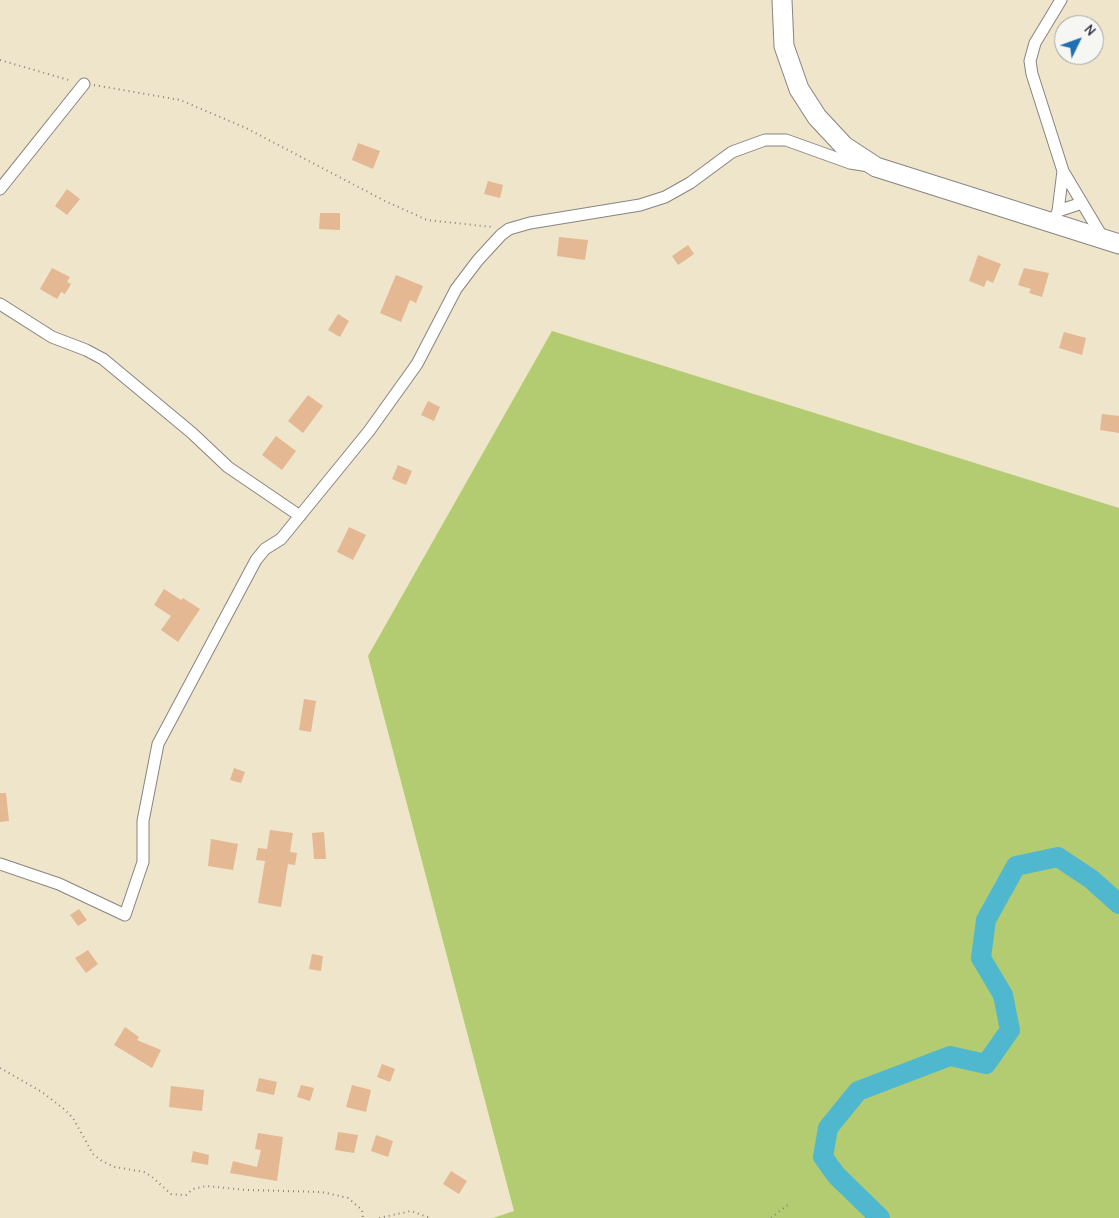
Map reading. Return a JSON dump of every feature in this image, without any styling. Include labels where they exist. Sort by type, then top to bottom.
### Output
[{"type":"main road","points":[[782,0],[784,46],[799,89],[817,117],[844,146],[876,167],[1055,217],[1111,241]]},
{"type":"street","points":[[1061,0],[1036,43],[1030,61],[1036,92],[1063,171],[1082,203],[1111,241]]},
{"type":"street","points":[[0,189],[84,84]]},
{"type":"street","points":[[0,864],[31,873],[85,895],[125,915],[143,862],[143,821],[158,744],[260,554],[281,539],[323,490],[395,395],[417,364],[456,289],[493,242],[510,229],[530,223],[640,205],[665,197],[690,183],[732,152],[765,140],[786,140],[850,164],[876,167]]},
{"type":"street","points":[[1055,217],[1063,171]]},
{"type":"street","points":[[1055,217],[1082,203]]},
{"type":"street","points":[[0,304],[52,336],[103,359],[192,433],[228,467],[300,516]]},
{"type":"path","points":[[0,60],[50,76],[84,84],[180,100],[246,128],[394,205],[427,220],[510,229]]},
{"type":"path","points":[[0,1068],[42,1092],[64,1109],[73,1118],[93,1154],[102,1161],[115,1167],[144,1172],[171,1194],[186,1195],[193,1189],[206,1186],[246,1190],[322,1192],[348,1198],[362,1210],[363,1218]]},
{"type":"path","points":[[771,1218],[790,1203]]},
{"type":"path","points":[[378,1218],[411,1211],[430,1218]]},
{"type":"green space","points":[[552,331],[1119,508],[1119,1218],[493,1218],[514,1211],[368,656]]},
{"type":"building","points":[[358,143],[380,151],[373,169],[352,160]]},
{"type":"building","points":[[488,181],[503,185],[500,198],[484,194]]},
{"type":"building","points":[[67,189],[80,199],[67,215],[55,206]]},
{"type":"building","points":[[320,213],[340,213],[340,230],[319,229]]},
{"type":"building","points":[[559,237],[588,240],[585,260],[557,256]]},
{"type":"building","points":[[688,245],[694,254],[678,265],[672,256]]},
{"type":"building","points":[[978,255],[1001,264],[993,283],[987,280],[984,287],[969,281]]},
{"type":"building","points":[[52,268],[70,277],[67,282],[71,284],[65,294],[61,292],[57,299],[40,289]]},
{"type":"building","points":[[1024,268],[1049,273],[1042,297],[1029,293],[1031,289],[1018,285]]},
{"type":"building","points":[[396,275],[423,286],[416,303],[410,300],[401,322],[380,313]]},
{"type":"building","points":[[338,314],[349,321],[340,337],[328,330]]},
{"type":"building","points":[[1064,332],[1086,338],[1082,355],[1059,348]]},
{"type":"building","points":[[308,395],[323,406],[303,433],[288,421]]},
{"type":"building","points":[[428,401],[440,407],[434,421],[421,415]]},
{"type":"building","points":[[1102,414],[1119,416],[1119,433],[1100,430]]},
{"type":"building","points":[[276,436],[296,451],[282,470],[262,455]]},
{"type":"building","points":[[398,465],[412,471],[406,485],[392,479]]},
{"type":"building","points":[[349,527],[366,535],[353,560],[337,552]]},
{"type":"building","points":[[164,589],[200,609],[178,642],[161,630],[171,616],[154,605]]},
{"type":"building","points":[[304,699],[316,701],[311,732],[299,730]]},
{"type":"building","points":[[234,768],[245,772],[241,783],[230,780]]},
{"type":"building","points":[[0,793],[6,793],[9,821],[0,822]]},
{"type":"building","points":[[270,830],[293,833],[290,852],[297,853],[295,865],[288,864],[281,907],[258,903],[265,861],[256,860],[258,848],[267,849]]},
{"type":"building","points":[[324,832],[326,859],[314,859],[312,833]]},
{"type":"building","points":[[211,839],[238,844],[233,870],[208,866]]},
{"type":"building","points":[[79,909],[87,920],[78,926],[70,915]]},
{"type":"building","points":[[88,950],[98,964],[86,973],[75,958]]},
{"type":"building","points":[[312,954],[323,956],[321,971],[309,969]]},
{"type":"building","points":[[125,1027],[139,1037],[137,1040],[161,1050],[152,1068],[114,1045]]},
{"type":"building","points":[[382,1064],[395,1069],[390,1082],[377,1077]]},
{"type":"building","points":[[259,1078],[277,1082],[274,1095],[256,1091]]},
{"type":"building","points":[[301,1085],[314,1088],[310,1101],[297,1097]]},
{"type":"building","points":[[352,1085],[371,1090],[366,1112],[346,1107]]},
{"type":"building","points":[[171,1086],[204,1090],[202,1111],[169,1107]]},
{"type":"building","points":[[338,1132],[358,1135],[354,1153],[335,1150]]},
{"type":"building","points":[[258,1133],[283,1137],[277,1181],[230,1173],[233,1161],[257,1167],[261,1150],[255,1149]]},
{"type":"building","points":[[376,1135],[393,1141],[388,1157],[371,1151]]},
{"type":"building","points":[[193,1151],[209,1155],[208,1165],[191,1162]]},
{"type":"building","points":[[451,1171],[467,1181],[459,1194],[443,1184]]},
{"type":"waterway","points":[[880,1218],[836,1175],[823,1157],[828,1128],[858,1091],[950,1056],[986,1064],[1010,1030],[1003,995],[981,958],[986,920],[1016,866],[1058,857],[1091,879],[1119,904]]}]
